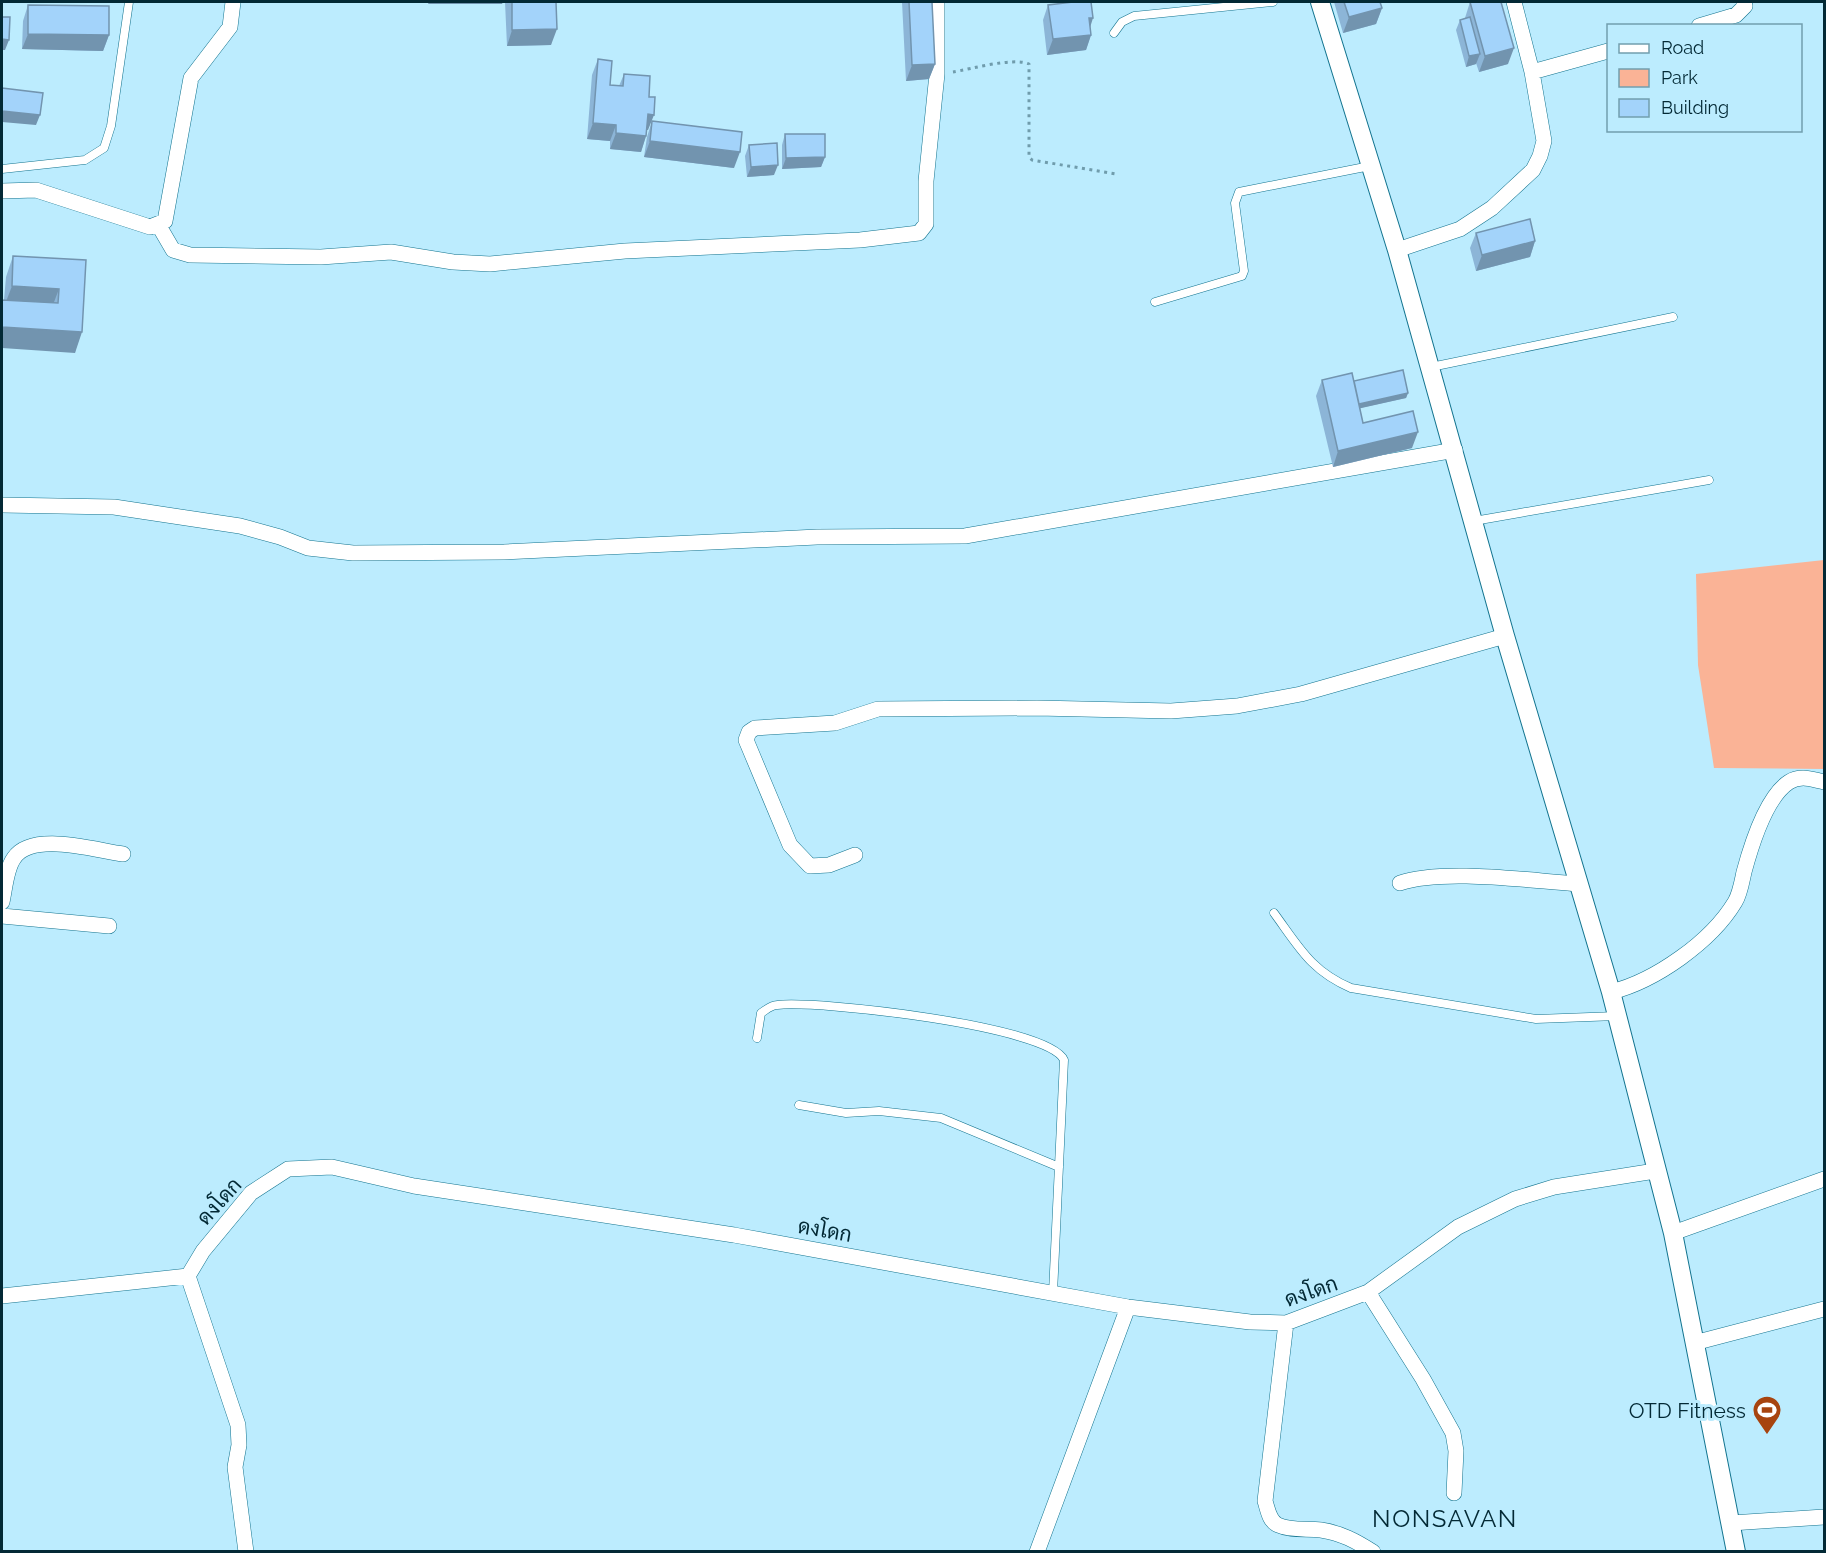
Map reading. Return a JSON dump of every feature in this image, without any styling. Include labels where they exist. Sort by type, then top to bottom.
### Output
[{"type":"street","points":[[2,191],[36,190],[150,227],[159,226],[165,221],[167,213],[191,78],[230,27],[233,2]]},
{"type":"street","points":[[159,226],[173,250],[190,255],[321,257],[391,252],[453,262],[490,264],[625,251],[860,240],[914,234],[924,229],[926,224],[926,181],[937,74],[937,2]]},
{"type":"street","points":[[1320,2],[1397,250],[1455,450],[1505,636],[1611,993],[1655,1171],[1673,1233],[1736,1551]]},
{"type":"street","points":[[1397,250],[1460,229],[1492,208],[1533,170],[1544,141],[1532,72],[1514,2]]},
{"type":"street","points":[[1706,24],[1736,15],[1745,6],[1744,2]]},
{"type":"street","points":[[1532,72],[1607,51]]},
{"type":"street","points":[[2,505],[114,507],[240,526],[308,548],[353,553],[504,552],[817,537],[965,536],[1455,450]]},
{"type":"street","points":[[855,855],[829,865],[810,866],[790,845],[753,763],[746,740],[749,732],[755,728],[836,723],[878,709],[1037,708],[1171,711],[1237,706],[1301,694],[1505,636]]},
{"type":"street","points":[[1611,993],[1635,986],[1657,974],[1723,920],[1737,900],[1751,848],[1778,794],[1789,782],[1800,778],[1811,778],[1824,782]]},
{"type":"street","points":[[2,902],[12,860],[23,847],[43,843],[123,854]]},
{"type":"street","points":[[1400,883],[1418,877],[1442,876],[1579,884]]},
{"type":"street","points":[[2,916],[109,926]]},
{"type":"street","name":"ดงโดก","points":[[188,1276],[203,1251],[250,1193],[288,1170],[332,1167],[414,1186],[734,1235],[1128,1307],[1286,1323],[1368,1292],[1458,1227],[1515,1198],[1554,1187],[1655,1171]]},
{"type":"street","points":[[1673,1233],[1824,1179]]},
{"type":"street","points":[[2,1296],[188,1276],[238,1425],[239,1445],[235,1467],[246,1551]]},
{"type":"street","points":[[1368,1292],[1423,1379],[1453,1433],[1456,1451],[1454,1493]]},
{"type":"street","points":[[1036,1551],[1128,1307]]},
{"type":"street","points":[[1694,1343],[1824,1309]]},
{"type":"street","points":[[1286,1323],[1265,1501],[1269,1517],[1276,1524],[1285,1527],[1319,1529],[1346,1535],[1373,1551]]},
{"type":"street","points":[[1731,1522],[1824,1517]]},
{"type":"lane","points":[[2,169],[85,160],[104,148],[111,126],[129,2]]},
{"type":"lane","points":[[1114,33],[1122,22],[1134,16],[1273,2]]},
{"type":"lane","points":[[1155,302],[1242,276],[1244,271],[1235,203],[1239,192],[1371,166]]},
{"type":"lane","points":[[1431,367],[1673,317]]},
{"type":"lane","points":[[1474,521],[1709,480]]},
{"type":"lane","points":[[1274,913],[1313,965],[1328,978],[1351,988],[1536,1019],[1617,1016]]},
{"type":"lane","points":[[757,1038],[761,1013],[775,1005],[908,1012],[1050,1046],[1061,1053],[1064,1059],[1053,1293]]},
{"type":"lane","points":[[799,1105],[846,1113],[879,1111],[941,1118],[1059,1167]]},
{"type":"path","points":[[937,74],[1011,62],[1022,61],[1029,64],[1029,157],[1032,160],[1116,174]]},
{"type":"green space","points":[[1824,560],[1824,769],[1714,768],[1698,665],[1696,574]]},
{"type":"building","points":[[512,2],[556,2],[557,29],[512,30]]},
{"type":"building","points":[[909,2],[932,2],[935,64],[912,65]]},
{"type":"building","points":[[1091,2],[1093,18],[1089,18],[1091,35],[1053,39],[1048,5]]},
{"type":"building","points":[[1344,2],[1380,2],[1382,8],[1349,17]]},
{"type":"building","points":[[1470,2],[1501,2],[1514,48],[1485,56]]},
{"type":"building","points":[[28,5],[109,6],[109,35],[28,34]]},
{"type":"building","points":[[2,17],[10,17],[9,40],[2,39]]},
{"type":"building","points":[[1470,17],[1480,54],[1469,56],[1460,20]]},
{"type":"building","points":[[598,59],[612,61],[610,85],[623,86],[624,74],[650,76],[649,97],[655,97],[654,115],[648,114],[646,136],[616,133],[616,125],[593,123]]},
{"type":"building","points":[[2,88],[43,93],[40,115],[2,111]]},
{"type":"building","points":[[652,121],[742,132],[740,152],[650,141]]},
{"type":"building","points":[[785,134],[825,134],[825,157],[786,158]]},
{"type":"building","points":[[777,143],[778,165],[751,167],[749,145]]},
{"type":"building","points":[[1530,219],[1535,241],[1482,255],[1476,233]]},
{"type":"building","points":[[13,256],[86,260],[82,332],[2,327],[2,300],[58,303],[59,289],[12,286]]},
{"type":"building","points":[[1403,370],[1408,393],[1359,404],[1354,381]]},
{"type":"building","points":[[1352,373],[1363,423],[1413,411],[1418,432],[1338,451],[1322,380]]},
{"type":"place","name":"OTD Fitness","points":[[1767,1436]]},
{"type":"district","name":"NONSAVAN","points":[[1445,1518]]}]
